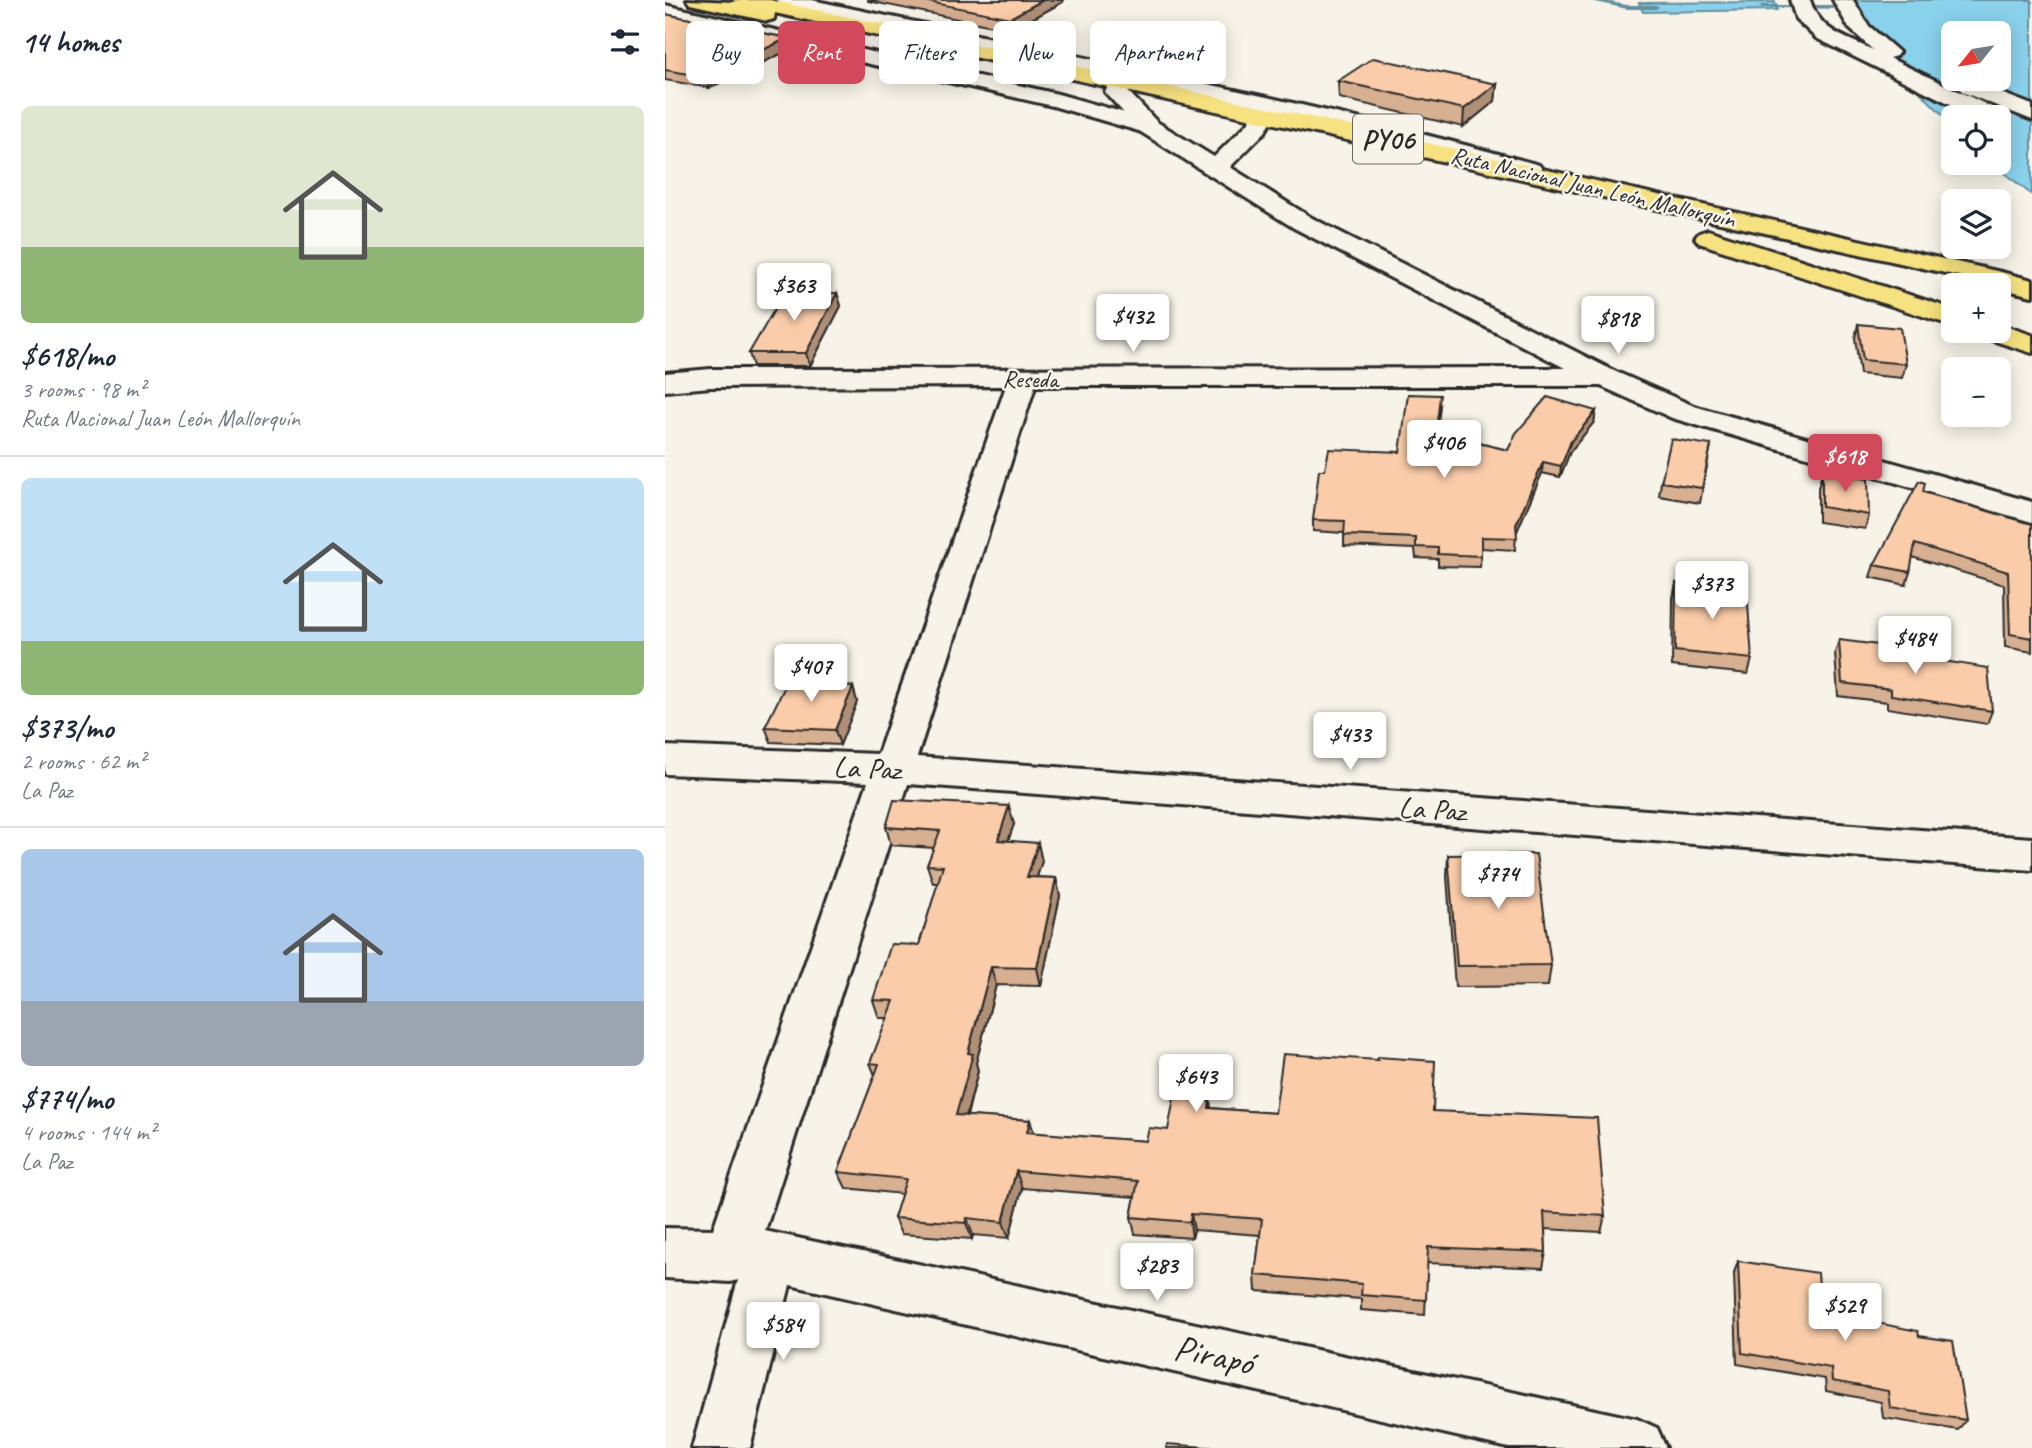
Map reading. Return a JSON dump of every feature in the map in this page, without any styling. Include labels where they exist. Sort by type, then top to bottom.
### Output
[{"type":"highway","name":"Ruta Nacional Juan León Mallorquín","points":[[697,0],[1116,92],[1566,181],[1951,267],[2032,288]]},
{"type":"highway","name":"Ruta Nacional Juan León Mallorquín","points":[[743,0],[1261,120],[1676,228],[1941,314]]},
{"type":"highway","points":[[1735,220],[1846,236],[2005,266],[2032,268]]},
{"type":"highway","points":[[2011,337],[2032,344]]},
{"type":"street","points":[[786,0],[1121,69],[1365,124],[1441,143],[1566,181]]},
{"type":"street","points":[[1803,9],[1823,34],[1969,105]]},
{"type":"street","points":[[1847,10],[1870,39],[1901,59],[2032,113]]},
{"type":"street","points":[[665,11],[1058,101],[1149,127]]},
{"type":"street","points":[[1116,92],[1149,127],[1303,223],[1604,377],[1683,412],[2032,512]]},
{"type":"street","points":[[1215,169],[1261,120]]},
{"type":"street","points":[[2011,125],[2032,134]]},
{"type":"street","name":"Reseda","points":[[665,382],[711,377],[1604,377]]},
{"type":"street","points":[[721,1448],[750,1257],[893,769],[1023,379]]},
{"type":"street","name":"La Paz","points":[[665,760],[893,769],[2032,854]]},
{"type":"street","name":"Pirapó","points":[[665,1253],[750,1257],[1604,1444]]},
{"type":"water","points":[[1835,0],[2032,0],[2032,195],[2007,175],[2011,175],[2011,105],[1941,105],[1941,113],[1838,10]]},
{"type":"water","points":[[1775,2],[1777,10],[1643,12],[1639,3]]},
{"type":"building","points":[[919,0],[1043,0],[1010,18]]},
{"type":"building","points":[[665,14],[701,21],[686,21],[686,74],[665,70]]},
{"type":"building","points":[[764,33],[778,36],[778,43],[764,49]]},
{"type":"building","points":[[1373,58],[1497,84],[1464,109],[1338,81]]},
{"type":"building","points":[[784,293],[837,293],[806,353],[749,353]]},
{"type":"building","points":[[1858,324],[1900,328],[1906,364],[1863,360]]},
{"type":"building","points":[[1408,394],[1440,395],[1436,433],[1508,450],[1516,433],[1547,397],[1596,411],[1571,441],[1561,466],[1543,462],[1516,525],[1517,538],[1481,537],[1481,556],[1438,554],[1438,548],[1416,547],[1416,538],[1344,535],[1345,521],[1313,520],[1319,470],[1325,470],[1329,449],[1400,452]]},
{"type":"building","points":[[1671,439],[1711,445],[1702,488],[1661,482]]},
{"type":"building","points":[[1822,473],[1868,479],[1869,515],[1822,507]]},
{"type":"building","points":[[1919,481],[1925,483],[1923,492],[2032,524],[2032,638],[2010,634],[2008,572],[1915,544],[1910,572],[1874,565]]},
{"type":"building","points":[[1676,583],[1747,591],[1752,659],[1675,651]]},
{"type":"building","points":[[1839,640],[1886,646],[1887,652],[1988,668],[1992,711],[1891,695],[1891,689],[1842,683]]},
{"type":"building","points":[[800,674],[841,675],[837,686],[853,687],[835,730],[765,727],[786,684],[795,685]]},
{"type":"building","points":[[894,800],[1009,806],[998,840],[1038,843],[1027,877],[1056,878],[1037,968],[991,967],[968,1053],[973,1054],[956,1115],[1030,1120],[1027,1132],[1146,1141],[1149,1128],[1168,1130],[1174,1098],[1210,1101],[1209,1108],[1275,1113],[1283,1054],[1435,1061],[1433,1111],[1597,1118],[1605,1216],[1544,1212],[1546,1252],[1428,1247],[1426,1300],[1361,1295],[1362,1284],[1255,1275],[1262,1219],[1191,1214],[1190,1222],[1131,1217],[1138,1181],[1016,1171],[1003,1222],[967,1218],[966,1223],[894,1218],[906,1179],[838,1172],[879,1064],[870,1063],[894,1001],[873,1000],[891,944],[919,945],[943,866],[927,865],[940,831],[886,827]]},
{"type":"building","points":[[1536,854],[1551,965],[1457,966],[1448,855]]},
{"type":"building","points":[[1738,1261],[1818,1273],[1821,1312],[1918,1331],[1919,1336],[1953,1341],[1966,1420],[1890,1408],[1888,1391],[1832,1381],[1831,1368],[1742,1353]]},
{"type":"building","points":[[1167,1444],[1218,1448],[1166,1448]]},
{"type":"waterway","points":[[1590,0],[1627,7],[1656,7]]},
{"type":"waterway","points":[[1761,7],[1852,7]]}]
